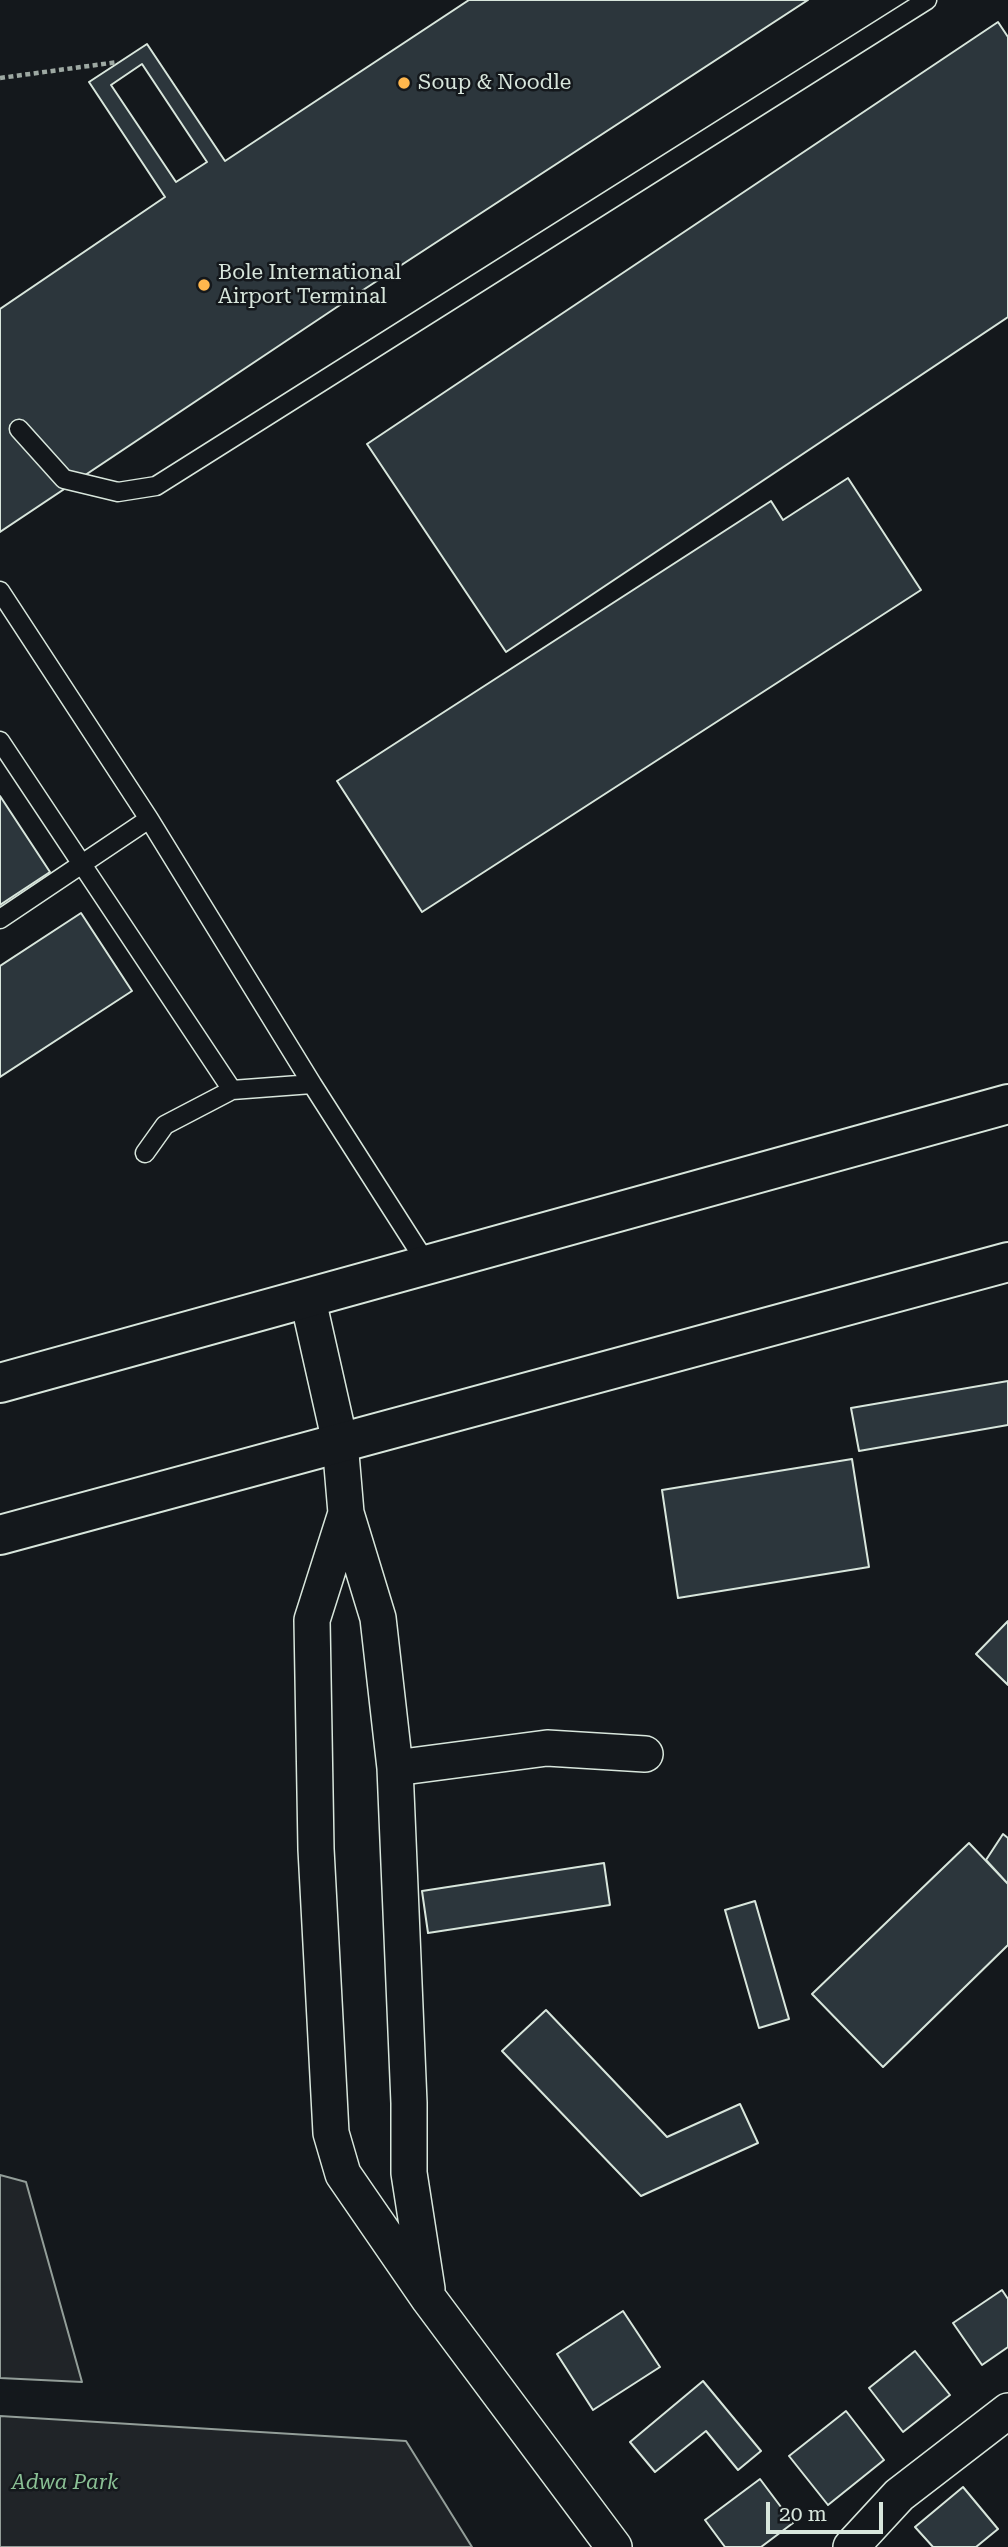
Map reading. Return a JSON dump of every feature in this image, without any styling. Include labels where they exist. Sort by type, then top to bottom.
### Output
[{"type":"main road","points":[[0,1383],[308,1300],[1008,1104]]},
{"type":"main road","points":[[0,1535],[1008,1262]]},
{"type":"street","points":[[308,1300],[340,1442],[346,1513],[378,1618],[395,1768],[409,2103],[409,2173],[429,2299]]},
{"type":"street","points":[[346,1513],[312,1620],[316,1849],[331,2133],[343,2174],[429,2299],[614,2547]]},
{"type":"street","points":[[395,1768],[547,1748],[645,1755]]},
{"type":"street","points":[[851,2547],[899,2496],[1008,2411]]},
{"type":"lane","points":[[19,429],[64,479],[118,492],[156,486],[927,0]]},
{"type":"lane","points":[[0,590],[149,819],[427,1265]]},
{"type":"lane","points":[[0,741],[232,1090]]},
{"type":"lane","points":[[0,919],[149,819]]},
{"type":"lane","points":[[145,1153],[165,1125],[232,1090],[312,1084]]},
{"type":"path","points":[[0,78],[118,62]]},
{"type":"green space","points":[[0,2175],[26,2182],[82,2382],[0,2378]]},
{"type":"green space","name":"Adwa Park","points":[[0,2416],[406,2441],[472,2547],[0,2547]]},
{"type":"building","name":"Bole International Airport Terminal","points":[[469,0],[808,0],[337,307],[0,532],[0,309],[165,197],[89,82],[147,44],[225,161]],"holes":[[[142,64],[207,162],[176,182],[111,85]]]},
{"type":"building","points":[[998,22],[1008,37],[1008,317],[506,652],[367,444]]},
{"type":"building","points":[[848,478],[921,590],[422,912],[337,781],[771,501],[783,520]]},
{"type":"building","points":[[0,796],[50,872],[0,905]]},
{"type":"building","points":[[81,913],[132,991],[0,1077],[0,966]]},
{"type":"building","points":[[1008,1381],[1008,1425],[859,1451],[851,1408]]},
{"type":"building","points":[[852,1459],[869,1567],[678,1598],[662,1490]]},
{"type":"building","points":[[1008,1621],[1008,1685],[976,1654]]},
{"type":"building","points":[[1003,1834],[1008,1838],[1008,1884],[986,1860]]},
{"type":"building","points":[[969,1843],[1008,1884],[1008,1945],[883,2067],[812,1994]]},
{"type":"building","points":[[604,1863],[610,1905],[428,1933],[422,1891]]},
{"type":"building","points":[[755,1901],[789,2019],[759,2028],[725,1910]]},
{"type":"building","points":[[546,2010],[667,2137],[740,2104],[758,2143],[641,2196],[502,2051]]},
{"type":"building","points":[[1002,2290],[1008,2299],[1008,2347],[982,2365],[953,2323]]},
{"type":"building","points":[[623,2311],[660,2367],[593,2410],[557,2354]]},
{"type":"building","points":[[915,2351],[950,2395],[903,2432],[869,2388]]},
{"type":"building","points":[[703,2381],[761,2451],[738,2470],[706,2431],[655,2472],[630,2442]]},
{"type":"building","points":[[846,2411],[884,2460],[828,2505],[789,2456]]},
{"type":"building","points":[[760,2479],[793,2523],[761,2547],[725,2547],[705,2520]]},
{"type":"building","points":[[963,2487],[998,2529],[976,2547],[933,2547],[915,2527]]},
{"type":"place","name":"Soup & Noodle","points":[[404,83]]},
{"type":"place","name":"Bole International Airport Terminal","points":[[204,285]]}]
